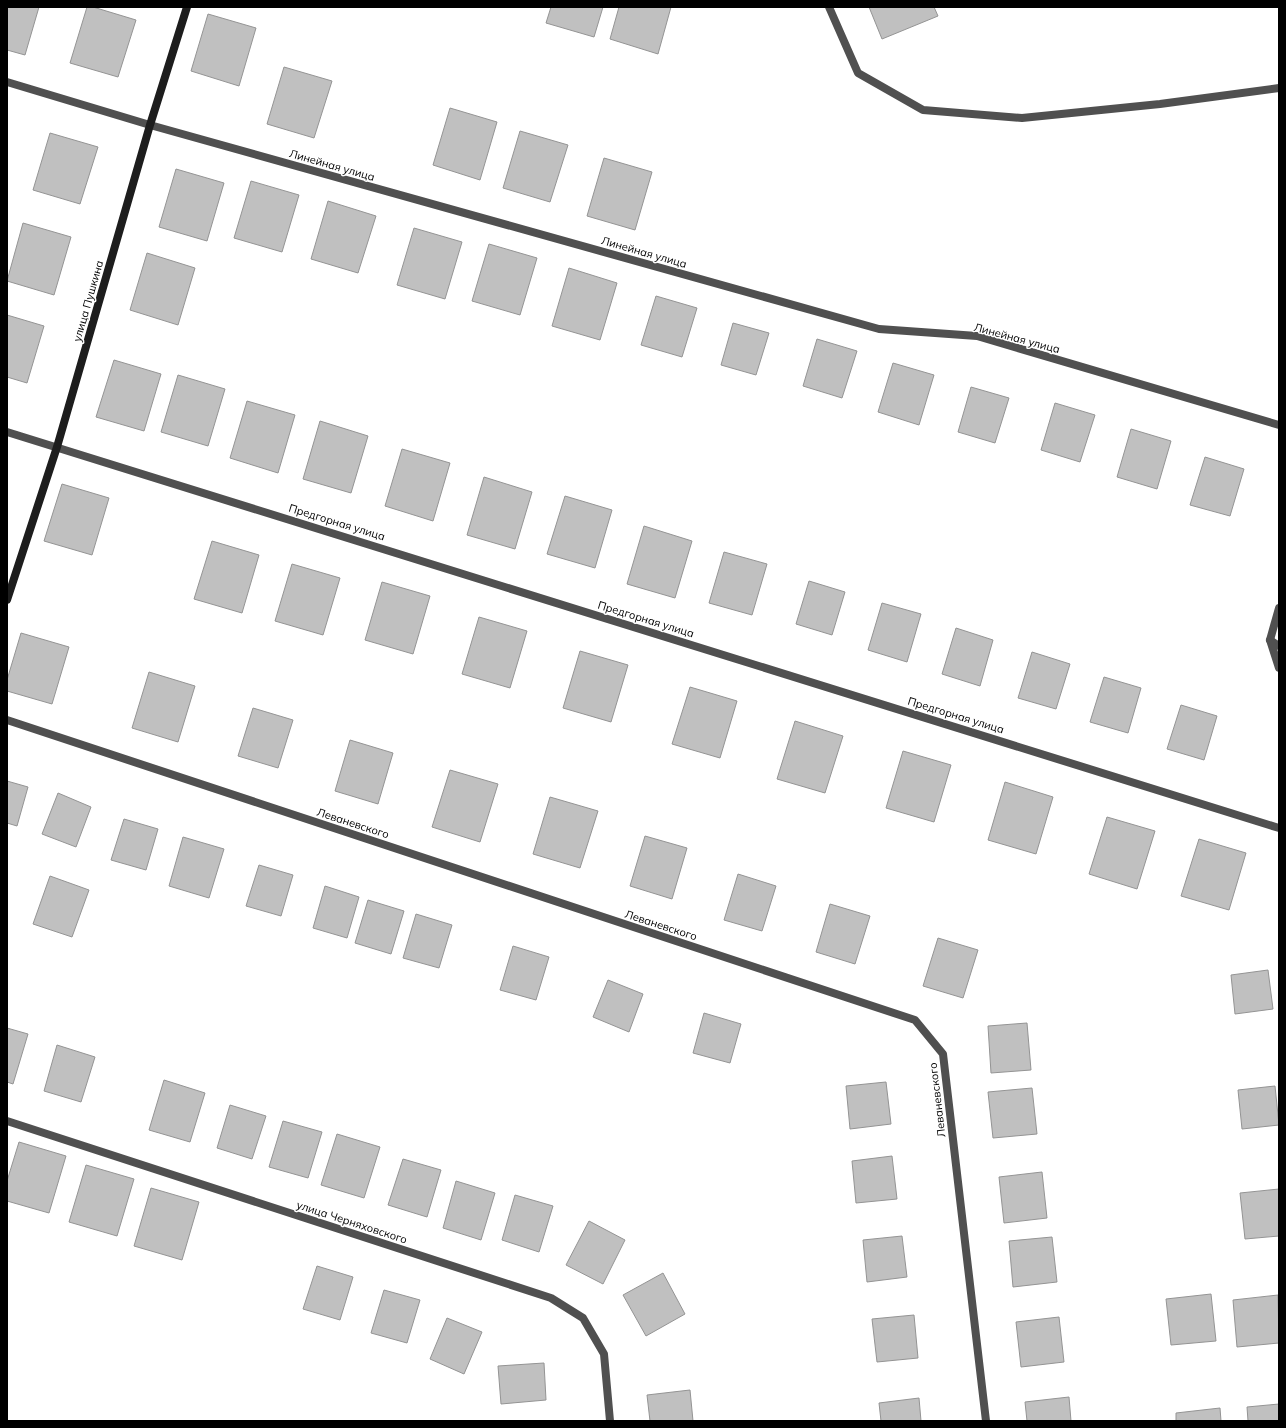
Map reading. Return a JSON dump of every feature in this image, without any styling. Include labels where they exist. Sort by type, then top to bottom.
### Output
[{"type":"street","name":"улица Пушкина","points":[[7,600],[57,447],[150,126],[187,7]]},
{"type":"street","points":[[829,7],[858,73],[923,110],[1022,118],[1160,104],[1279,88]]},
{"type":"street","name":"Линейная улица","points":[[7,82],[150,126],[879,329],[977,336],[1279,425]]},
{"type":"street","name":"Предгорная улица","points":[[7,432],[1279,828]]},
{"type":"street","points":[[1279,608],[1270,640],[1279,668]]},
{"type":"street","points":[[1270,640],[1279,646]]},
{"type":"street","name":"Леваневского","points":[[7,720],[915,1020],[943,1054],[986,1421]]},
{"type":"street","name":"улица Черняховского","points":[[7,1121],[551,1298],[583,1318],[604,1354],[610,1421]]},
{"type":"building","points":[[7,7],[39,7],[25,55],[7,50]]},
{"type":"building","points":[[87,7],[93,7],[136,20],[118,77],[70,63]]},
{"type":"building","points":[[551,7],[603,7],[594,37],[546,23]]},
{"type":"building","points":[[619,7],[671,7],[658,54],[610,39]]},
{"type":"building","points":[[869,7],[934,7],[938,16],[882,39]]},
{"type":"building","points":[[208,14],[256,28],[239,86],[191,71]]},
{"type":"building","points":[[284,67],[332,81],[314,138],[267,124]]},
{"type":"building","points":[[450,108],[497,122],[480,180],[433,165]]},
{"type":"building","points":[[520,131],[568,145],[550,202],[503,188]]},
{"type":"building","points":[[50,133],[98,147],[80,204],[33,190]]},
{"type":"building","points":[[604,158],[652,172],[635,230],[587,216]]},
{"type":"building","points":[[176,169],[224,183],[207,241],[159,227]]},
{"type":"building","points":[[251,181],[299,195],[282,252],[234,238]]},
{"type":"building","points":[[328,201],[376,216],[358,273],[311,259]]},
{"type":"building","points":[[23,223],[71,237],[54,295],[7,281]]},
{"type":"building","points":[[414,228],[462,242],[445,299],[397,285]]},
{"type":"building","points":[[489,244],[537,258],[520,315],[472,301]]},
{"type":"building","points":[[147,253],[195,268],[178,325],[130,310]]},
{"type":"building","points":[[569,268],[617,283],[600,340],[552,326]]},
{"type":"building","points":[[656,296],[697,308],[682,357],[641,345]]},
{"type":"building","points":[[7,315],[44,326],[27,383],[7,377]]},
{"type":"building","points":[[733,323],[769,333],[756,375],[721,365]]},
{"type":"building","points":[[817,339],[857,351],[842,398],[803,386]]},
{"type":"building","points":[[114,360],[161,374],[144,431],[96,417]]},
{"type":"building","points":[[893,363],[934,375],[919,425],[878,412]]},
{"type":"building","points":[[178,375],[225,389],[208,446],[161,432]]},
{"type":"building","points":[[971,387],[1009,398],[995,443],[958,432]]},
{"type":"building","points":[[247,401],[295,415],[278,473],[230,458]]},
{"type":"building","points":[[1055,403],[1095,415],[1080,462],[1041,450]]},
{"type":"building","points":[[320,421],[368,436],[351,493],[303,479]]},
{"type":"building","points":[[1131,429],[1171,441],[1157,489],[1117,477]]},
{"type":"building","points":[[402,449],[450,463],[433,521],[385,506]]},
{"type":"building","points":[[1205,457],[1244,469],[1230,516],[1190,505]]},
{"type":"building","points":[[484,477],[532,492],[515,549],[467,535]]},
{"type":"building","points":[[62,484],[109,498],[92,555],[44,541]]},
{"type":"building","points":[[565,496],[612,510],[595,568],[547,554]]},
{"type":"building","points":[[644,526],[692,541],[675,598],[627,584]]},
{"type":"building","points":[[212,541],[259,555],[242,613],[194,599]]},
{"type":"building","points":[[724,552],[767,564],[752,615],[709,603]]},
{"type":"building","points":[[292,564],[340,578],[323,635],[275,621]]},
{"type":"building","points":[[809,581],[845,592],[832,635],[796,624]]},
{"type":"building","points":[[382,582],[430,596],[413,654],[365,640]]},
{"type":"building","points":[[882,603],[921,614],[907,662],[868,650]]},
{"type":"building","points":[[479,617],[527,631],[510,688],[462,674]]},
{"type":"building","points":[[956,628],[993,640],[980,686],[942,674]]},
{"type":"building","points":[[21,633],[69,647],[52,704],[7,691],[7,680]]},
{"type":"building","points":[[580,651],[628,665],[611,722],[563,708]]},
{"type":"building","points":[[1032,652],[1070,664],[1056,709],[1018,698]]},
{"type":"building","points":[[149,672],[195,686],[178,742],[132,728]]},
{"type":"building","points":[[1104,677],[1141,688],[1128,733],[1090,722]]},
{"type":"building","points":[[690,687],[737,701],[720,758],[672,744]]},
{"type":"building","points":[[1181,705],[1217,716],[1204,760],[1167,749]]},
{"type":"building","points":[[253,708],[293,720],[278,768],[238,756]]},
{"type":"building","points":[[795,721],[843,736],[825,793],[777,779]]},
{"type":"building","points":[[350,740],[393,753],[378,804],[335,791]]},
{"type":"building","points":[[903,751],[951,765],[934,822],[886,808]]},
{"type":"building","points":[[450,770],[498,784],[480,842],[432,827]]},
{"type":"building","points":[[7,781],[28,787],[17,826],[7,823]]},
{"type":"building","points":[[1005,782],[1053,797],[1036,854],[988,840]]},
{"type":"building","points":[[58,793],[91,807],[76,847],[42,834]]},
{"type":"building","points":[[550,797],[598,811],[580,868],[533,854]]},
{"type":"building","points":[[1107,817],[1155,831],[1137,889],[1089,874]]},
{"type":"building","points":[[124,819],[158,829],[146,870],[111,860]]},
{"type":"building","points":[[645,836],[687,848],[672,899],[630,886]]},
{"type":"building","points":[[183,837],[224,849],[209,898],[169,886]]},
{"type":"building","points":[[1199,839],[1246,853],[1229,910],[1181,896]]},
{"type":"building","points":[[259,865],[293,875],[281,916],[246,906]]},
{"type":"building","points":[[738,874],[776,886],[762,931],[724,920]]},
{"type":"building","points":[[50,876],[89,890],[72,937],[33,924]]},
{"type":"building","points":[[325,886],[359,897],[347,938],[313,928]]},
{"type":"building","points":[[368,900],[404,911],[391,954],[355,943]]},
{"type":"building","points":[[830,904],[870,916],[855,964],[816,952]]},
{"type":"building","points":[[416,914],[452,925],[439,968],[403,958]]},
{"type":"building","points":[[938,938],[978,950],[963,998],[923,986]]},
{"type":"building","points":[[513,946],[549,957],[536,1000],[500,990]]},
{"type":"building","points":[[1268,970],[1273,1009],[1235,1014],[1231,975]]},
{"type":"building","points":[[608,980],[643,994],[629,1032],[593,1017]]},
{"type":"building","points":[[704,1013],[741,1024],[730,1063],[693,1053]]},
{"type":"building","points":[[1027,1023],[1031,1070],[991,1073],[988,1026]]},
{"type":"building","points":[[7,1028],[28,1034],[13,1084],[7,1082]]},
{"type":"building","points":[[57,1045],[95,1057],[81,1102],[44,1091]]},
{"type":"building","points":[[164,1080],[205,1093],[190,1142],[149,1130]]},
{"type":"building","points":[[886,1082],[891,1124],[850,1129],[846,1086]]},
{"type":"building","points":[[1275,1086],[1279,1125],[1242,1129],[1238,1090]]},
{"type":"building","points":[[1032,1088],[1037,1134],[993,1138],[988,1092]]},
{"type":"building","points":[[230,1105],[266,1116],[252,1159],[217,1148]]},
{"type":"building","points":[[283,1121],[322,1132],[308,1178],[269,1167]]},
{"type":"building","points":[[337,1134],[380,1147],[364,1198],[321,1185]]},
{"type":"building","points":[[19,1142],[66,1156],[49,1213],[7,1201],[7,1181]]},
{"type":"building","points":[[892,1156],[897,1199],[856,1203],[852,1161]]},
{"type":"building","points":[[403,1159],[441,1170],[427,1217],[388,1205]]},
{"type":"building","points":[[86,1165],[134,1179],[117,1236],[69,1222]]},
{"type":"building","points":[[1042,1172],[1047,1218],[1004,1223],[999,1177]]},
{"type":"building","points":[[456,1181],[495,1193],[481,1240],[443,1228]]},
{"type":"building","points":[[151,1188],[199,1202],[182,1260],[134,1246]]},
{"type":"building","points":[[1279,1189],[1279,1236],[1245,1239],[1240,1193]]},
{"type":"building","points":[[515,1195],[553,1206],[539,1252],[502,1240]]},
{"type":"building","points":[[589,1221],[625,1240],[603,1284],[566,1265]]},
{"type":"building","points":[[902,1236],[907,1277],[867,1282],[863,1240]]},
{"type":"building","points":[[1052,1237],[1057,1282],[1013,1287],[1009,1241]]},
{"type":"building","points":[[317,1266],[353,1277],[340,1320],[303,1309]]},
{"type":"building","points":[[663,1273],[685,1314],[646,1336],[623,1295]]},
{"type":"building","points":[[384,1290],[420,1300],[407,1343],[371,1333]]},
{"type":"building","points":[[1211,1294],[1216,1341],[1171,1345],[1166,1299]]},
{"type":"building","points":[[1278,1295],[1279,1343],[1237,1347],[1233,1300]]},
{"type":"building","points":[[914,1315],[918,1358],[877,1362],[872,1319]]},
{"type":"building","points":[[1059,1317],[1064,1362],[1021,1367],[1016,1322]]},
{"type":"building","points":[[447,1318],[482,1332],[464,1374],[430,1359]]},
{"type":"building","points":[[544,1363],[546,1400],[501,1404],[498,1366]]},
{"type":"building","points":[[690,1390],[693,1421],[650,1421],[647,1395]]},
{"type":"building","points":[[1069,1397],[1071,1421],[1027,1421],[1025,1402]]},
{"type":"building","points":[[919,1398],[921,1421],[881,1421],[879,1403]]},
{"type":"building","points":[[1279,1404],[1279,1421],[1248,1421],[1247,1407]]},
{"type":"building","points":[[1220,1408],[1221,1421],[1176,1421],[1176,1413]]}]
